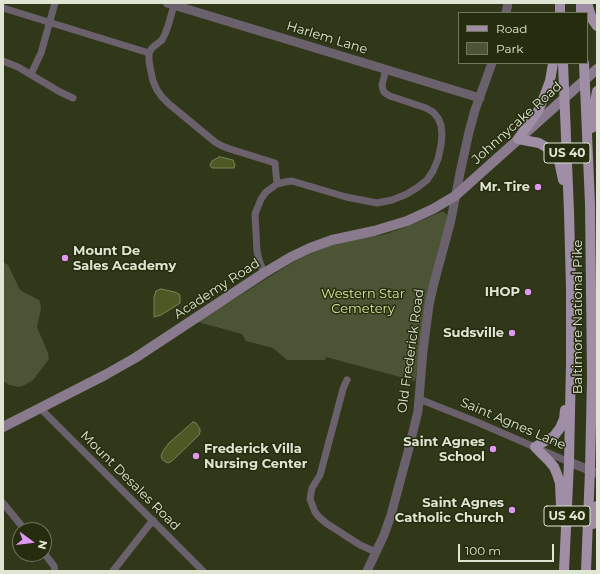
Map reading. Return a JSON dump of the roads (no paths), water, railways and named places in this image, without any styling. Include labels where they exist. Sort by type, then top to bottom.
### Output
[{"type":"main road","points":[[587,3],[592,19],[597,26]]},
{"type":"main road","points":[[553,64],[550,81],[538,111],[518,140],[539,143],[555,154],[562,171],[569,210]]},
{"type":"main road","name":"Baltimore National Pike","points":[[563,64],[571,288],[569,462],[564,571]]},
{"type":"main road","name":"Baltimore National Pike","points":[[584,64],[590,204],[594,472],[586,571]]},
{"type":"main road","name":"Johnnycake Road","points":[[455,196],[597,69]]},
{"type":"main road","points":[[590,204],[595,125],[594,108],[597,91]]},
{"type":"main road","name":"Academy Road","points":[[3,427],[135,358],[264,273],[291,257],[332,240],[374,231],[407,221],[433,210],[455,196]]},
{"type":"main road","points":[[564,571],[560,482],[554,467],[535,447],[554,436],[560,428],[564,419],[571,376]]},
{"type":"main road","points":[[592,377],[597,430]]},
{"type":"main road","points":[[587,552],[597,506]]},
{"type":"street","points":[[31,74],[41,53],[55,3]]},
{"type":"street","points":[[170,4],[168,26],[165,34],[162,40],[152,48],[149,53],[153,81],[157,90],[162,98],[219,144],[230,149],[275,163],[277,184]]},
{"type":"street","name":"Harlem Lane","points":[[170,4],[480,98]]},
{"type":"street","points":[[3,8],[149,53]]},
{"type":"street","points":[[3,61],[18,67],[60,92],[74,98]]},
{"type":"street","name":"Old Frederick Road","points":[[367,571],[384,535],[396,496],[418,411],[423,351],[429,306],[451,220],[469,132],[475,110],[492,64]]},
{"type":"street","points":[[264,273],[259,260],[255,214],[261,199],[266,192],[277,184],[292,181],[346,197],[378,203],[392,200],[407,194],[427,180],[433,171],[438,159],[442,135],[441,125],[438,118],[434,112],[426,108],[385,93],[382,90],[382,85],[386,69]]},
{"type":"street","points":[[348,380],[343,389],[320,475],[312,488],[310,499],[315,512],[326,523],[360,545],[376,552]]},
{"type":"street","name":"Saint Agnes Lane","points":[[419,399],[594,472]]},
{"type":"street","name":"Mount Desales Road","points":[[40,408],[203,571]]},
{"type":"street","points":[[3,503],[18,522]]},
{"type":"street","points":[[113,571],[153,520]]},
{"type":"street","points":[[51,562],[55,571]]},
{"type":"place","name":"Mr. Tire","points":[[538,187]]},
{"type":"place","name":"Mount De Sales Academy","points":[[65,258]]},
{"type":"place","name":"IHOP","points":[[528,292]]},
{"type":"place","name":"Sudsville","points":[[512,333]]},
{"type":"place","name":"Saint Agnes School","points":[[493,449]]},
{"type":"place","name":"Frederick Villa Nursing Center","points":[[196,456]]},
{"type":"place","name":"Saint Agnes Catholic Church","points":[[512,510]]},
{"type":"park label","name":"Western Star Cemetery","points":[[363,302]]}]
